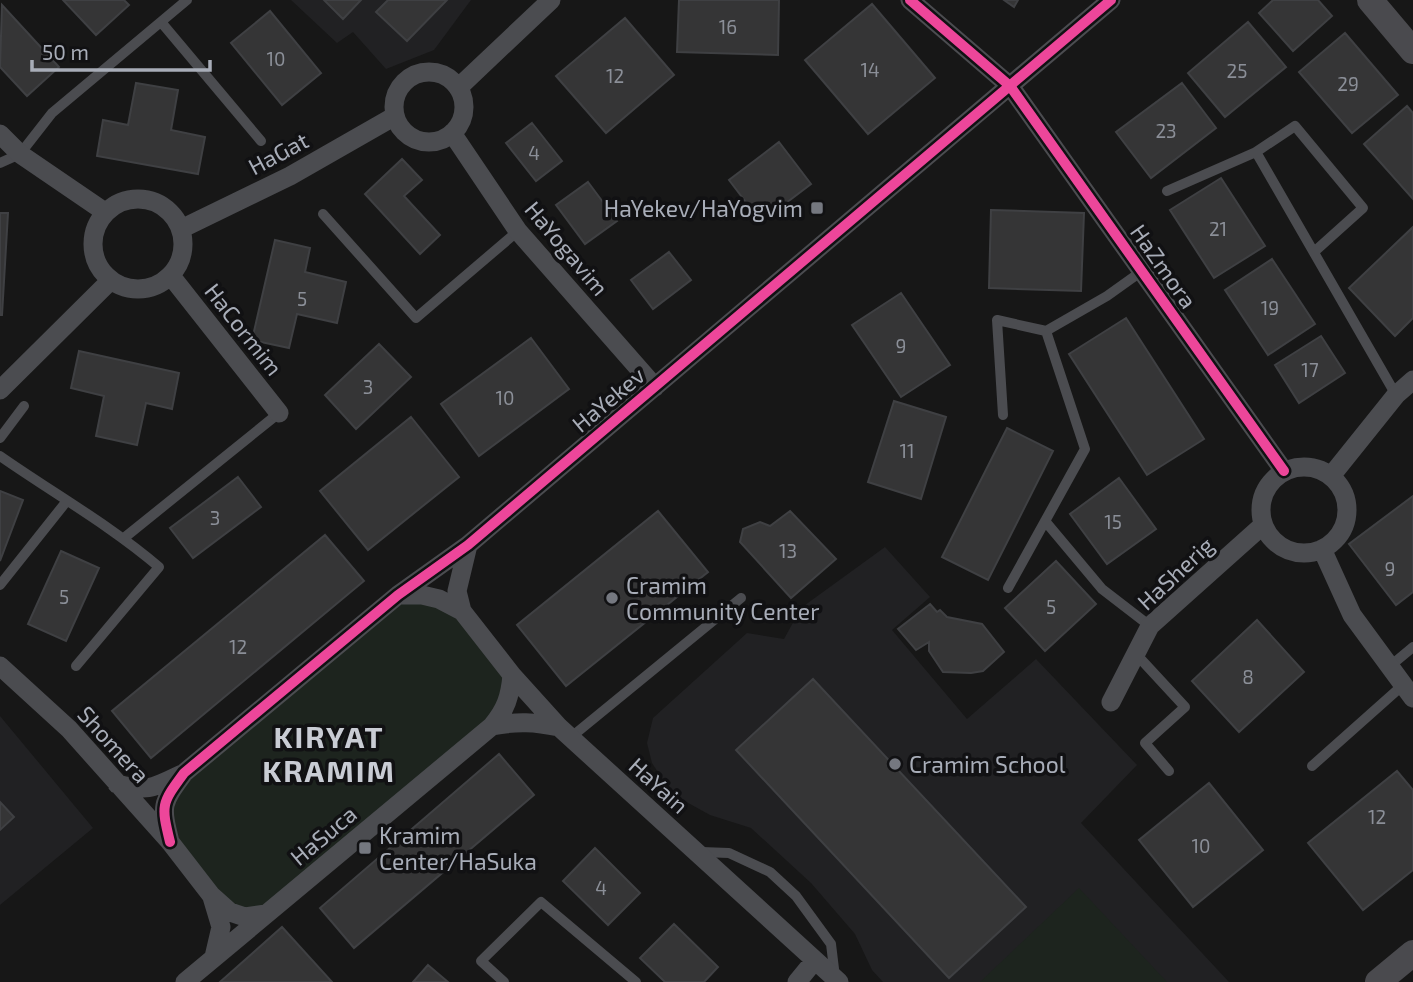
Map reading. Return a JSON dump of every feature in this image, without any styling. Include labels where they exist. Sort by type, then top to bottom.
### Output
[{"type":"street","points":[[458,88],[551,0]]},
{"type":"street","name":"HaYekev","points":[[170,842],[163,814],[167,796],[184,773],[398,595],[468,545],[1111,0]]},
{"type":"street","points":[[1370,0],[1413,51]]},
{"type":"street","name":"HaZmora","points":[[915,1],[1010,86],[1283,471]]},
{"type":"street","points":[[419,73],[441,74],[458,88],[464,107],[458,125],[442,139],[430,142],[408,135],[395,116],[396,94],[409,78],[419,73]]},
{"type":"street","name":"HaGat","points":[[181,229],[290,176],[395,116]]},
{"type":"street","name":"HaYogavim","points":[[452,133],[517,231],[655,387]]},
{"type":"street","points":[[0,134],[20,154],[105,212]]},
{"type":"street","points":[[148,199],[162,205],[174,215],[181,229],[183,254],[171,276],[161,284],[148,288],[135,289],[111,280],[100,269],[94,255],[93,240],[97,225],[105,212],[117,203],[148,199]]},
{"type":"street","name":"HaCormim","points":[[171,276],[279,413]]},
{"type":"street","points":[[0,390],[111,280]]},
{"type":"street","points":[[1331,476],[1396,395],[1413,380]]},
{"type":"street","points":[[1300,466],[1316,468],[1331,476],[1341,487],[1347,515],[1343,529],[1334,541],[1322,549],[1305,553],[1287,550],[1273,540],[1263,525],[1260,510],[1263,494],[1271,481],[1283,471],[1300,466]]},
{"type":"street","name":"HaSherig","points":[[1111,702],[1150,626],[1263,525]]},
{"type":"street","points":[[461,611],[457,591],[468,545]]},
{"type":"street","points":[[1322,549],[1352,615],[1408,691]]},
{"type":"street","name":"HaYain","points":[[398,595],[422,595],[439,599],[461,611],[512,675],[565,732],[837,980]]},
{"type":"street","name":"Shomera","points":[[0,666],[69,729],[170,842],[211,895],[230,912],[245,917],[266,914]]},
{"type":"street","name":"HaSuca","points":[[186,982],[492,726],[506,709],[512,675]]},
{"type":"street","points":[[492,726],[533,721],[565,732]]},
{"type":"street","name":"HaYekev","points":[[117,784],[140,790],[157,786],[184,773]]},
{"type":"street","name":"Shomera","points":[[211,895],[221,927],[214,957]]},
{"type":"street","points":[[1378,982],[1413,953]]},
{"type":"street","points":[[797,982],[815,960]]},
{"type":"lane","points":[[0,163],[20,154],[52,113],[187,0]]},
{"type":"lane","points":[[161,22],[261,141]]},
{"type":"lane","points":[[1167,191],[1256,152],[1296,126],[1363,208],[1314,252]]},
{"type":"lane","points":[[1256,152],[1396,395]]},
{"type":"lane","points":[[323,214],[416,318],[517,231]]},
{"type":"lane","points":[[1003,415],[998,320],[1046,331],[1107,296],[1142,271]]},
{"type":"lane","points":[[1008,588],[1086,449],[1046,331]]},
{"type":"lane","points":[[0,438],[24,407]]},
{"type":"lane","points":[[124,538],[279,413]]},
{"type":"lane","points":[[0,456],[124,538],[159,567],[76,666]]},
{"type":"lane","points":[[0,585],[66,502]]},
{"type":"lane","points":[[1045,522],[1102,589],[1150,626]]},
{"type":"lane","points":[[565,732],[741,598]]},
{"type":"lane","points":[[1389,667],[1413,646]]},
{"type":"lane","points":[[1136,653],[1185,707],[1145,743],[1169,771]]},
{"type":"lane","points":[[1312,766],[1408,691]]},
{"type":"lane","points":[[696,852],[729,853],[771,872],[803,902],[831,944],[837,980]]},
{"type":"lane","points":[[504,982],[481,961],[541,902],[636,982]]},
{"type":"shaded area","points":[[291,0],[471,0],[434,50],[386,69],[353,32],[337,43]]},
{"type":"shaded area","name":"Cramim School","points":[[885,547],[930,597],[892,630],[967,719],[1036,659],[1137,765],[1081,823],[1229,982],[883,982],[872,970],[855,934],[811,883],[751,828],[710,815],[672,794],[652,763],[647,743],[653,718],[747,633],[784,639],[801,608]]},
{"type":"shaded area","points":[[398,595],[439,599],[512,675],[506,709],[266,914],[245,917],[170,842],[168,796]]},
{"type":"shaded area","points":[[0,716],[93,828],[0,905]]},
{"type":"shaded area","points":[[1079,888],[1167,982],[980,982]]},
{"type":"building","points":[[63,0],[124,0],[129,5],[96,35]]},
{"type":"building","points":[[324,0],[361,0],[343,19]]},
{"type":"building","points":[[388,0],[447,0],[407,41],[376,12]]},
{"type":"building","points":[[679,0],[779,0],[778,55],[677,52]]},
{"type":"building","points":[[1004,0],[1018,0],[1014,7]]},
{"type":"building","points":[[1273,0],[1318,0],[1332,16],[1293,51],[1259,13]]},
{"type":"building","points":[[872,4],[935,78],[868,134],[805,60]]},
{"type":"building","points":[[2,5],[59,67],[27,96],[0,67]]},
{"type":"building","points":[[270,11],[321,73],[282,105],[231,43]]},
{"type":"building","points":[[625,18],[674,75],[606,133],[556,76]]},
{"type":"building","points":[[1248,22],[1286,67],[1225,117],[1188,73]]},
{"type":"building","points":[[1345,33],[1398,95],[1352,133],[1299,72]]},
{"type":"building","points":[[136,83],[178,90],[171,130],[205,137],[198,174],[97,156],[103,120],[128,125]]},
{"type":"building","points":[[1182,83],[1216,128],[1151,178],[1116,132]]},
{"type":"building","points":[[1407,106],[1413,113],[1413,199],[1364,144]]},
{"type":"building","points":[[532,123],[562,161],[536,181],[506,143]]},
{"type":"building","points":[[779,142],[811,184],[761,222],[729,180]]},
{"type":"building","points":[[402,159],[422,180],[404,196],[440,235],[420,254],[365,194]]},
{"type":"building","points":[[1221,178],[1265,246],[1214,278],[1170,210]]},
{"type":"building","points":[[588,182],[617,221],[585,244],[556,205]]},
{"type":"building","points":[[991,210],[1084,213],[1081,291],[989,288]]},
{"type":"building","points":[[0,213],[8,213],[2,315],[0,315]]},
{"type":"building","points":[[1413,227],[1413,318],[1395,336],[1349,288]]},
{"type":"building","points":[[275,240],[310,248],[305,272],[346,282],[337,323],[297,314],[289,348],[252,340]]},
{"type":"building","points":[[669,252],[691,280],[653,309],[631,280]]},
{"type":"building","points":[[1272,259],[1315,324],[1268,355],[1225,290]]},
{"type":"building","points":[[901,293],[950,365],[901,397],[852,325]]},
{"type":"building","points":[[1126,318],[1204,439],[1147,475],[1069,354]]},
{"type":"building","points":[[1321,336],[1345,373],[1299,403],[1275,365]]},
{"type":"building","points":[[531,338],[569,389],[479,456],[441,404]]},
{"type":"building","points":[[379,344],[411,377],[356,429],[325,395]]},
{"type":"building","points":[[79,351],[179,373],[172,409],[146,403],[137,445],[96,436],[104,396],[71,388]]},
{"type":"building","points":[[894,401],[946,417],[921,499],[868,482]]},
{"type":"building","points":[[411,417],[459,477],[368,550],[320,491]]},
{"type":"building","points":[[1007,428],[1053,451],[988,580],[942,557]]},
{"type":"building","points":[[238,477],[261,507],[193,558],[170,528]]},
{"type":"building","points":[[1119,478],[1156,529],[1107,564],[1070,514]]},
{"type":"building","points":[[0,491],[23,500],[0,561]]},
{"type":"building","points":[[1413,496],[1413,592],[1396,605],[1349,544]]},
{"type":"building","name":"Cramim Community Center","points":[[658,511],[708,572],[566,686],[517,625]]},
{"type":"building","points":[[790,511],[836,559],[791,598],[740,542],[743,529],[760,522],[770,526]]},
{"type":"building","points":[[325,535],[364,581],[151,758],[112,711]]},
{"type":"building","points":[[61,551],[99,568],[66,641],[28,624]]},
{"type":"building","points":[[1056,561],[1096,604],[1045,651],[1005,608]]},
{"type":"building","points":[[930,604],[937,612],[940,610],[947,617],[982,624],[1004,652],[983,671],[943,672],[929,651],[929,642],[916,650],[898,629]]},
{"type":"building","points":[[1257,620],[1304,672],[1239,732],[1192,681]]},
{"type":"building","points":[[813,679],[1026,907],[949,978],[736,750]]},
{"type":"building","points":[[499,754],[534,795],[354,948],[320,908]]},
{"type":"building","points":[[1397,771],[1413,790],[1413,870],[1363,910],[1308,843]]},
{"type":"building","points":[[1209,783],[1263,850],[1193,907],[1139,840]]},
{"type":"building","points":[[0,802],[14,817],[0,830]]},
{"type":"building","points":[[595,848],[640,893],[608,925],[563,881]]},
{"type":"building","points":[[674,924],[718,967],[704,982],[665,982],[640,958]]},
{"type":"building","points":[[282,927],[332,982],[220,982]]},
{"type":"building","points":[[428,965],[448,982],[413,982]]},
{"type":"cycle path","points":[[910,0],[1010,86],[1284,471]]},
{"type":"cycle path","points":[[170,842],[165,805],[184,773],[398,595],[468,545],[1111,0]]},
{"type":"place","name":"HaYekev/HaYogvim","points":[[817,208]]},
{"type":"place","name":"Cramim Community Center","points":[[612,598]]},
{"type":"place","name":"Cramim School","points":[[895,764]]},
{"type":"place","name":"Kramim Center/HaSuka","points":[[365,848]]},
{"type":"district","name":"KIRYAT KRAMIM","points":[[329,753]]}]
